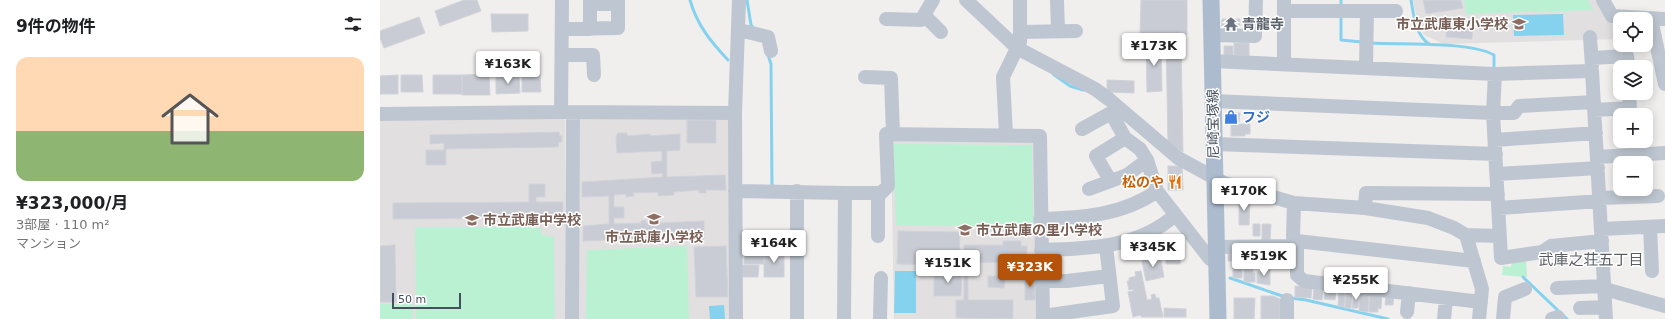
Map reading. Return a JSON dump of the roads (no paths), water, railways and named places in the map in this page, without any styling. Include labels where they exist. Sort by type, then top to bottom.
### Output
[{"type":"main road","name":"尼崎宝塚線","points":[[1211,0],[1212,101],[1218,319]]},
{"type":"street","points":[[562,0],[562,54],[567,113],[572,319]]},
{"type":"street","points":[[736,319],[735,113],[739,0]]},
{"type":"street","points":[[886,19],[921,20],[933,0]]},
{"type":"street","points":[[966,0],[1017,48],[1105,96],[1178,158],[1224,184],[1294,203],[1365,208],[1428,218],[1454,228],[1466,235],[1500,236]]},
{"type":"street","points":[[1006,135],[1003,77],[1020,42],[1020,0]]},
{"type":"street","points":[[1057,0],[1058,31]]},
{"type":"street","points":[[1211,35],[1255,36],[1256,0]]},
{"type":"street","points":[[1603,0],[1612,16],[1658,19],[1665,84]]},
{"type":"street","points":[[562,29],[618,28],[618,2],[590,2],[590,28]]},
{"type":"street","points":[[1284,63],[1284,6],[1341,11],[1367,11],[1391,7]]},
{"type":"street","points":[[1366,68],[1367,11]]},
{"type":"street","points":[[924,15],[941,32]]},
{"type":"street","points":[[739,30],[768,37],[771,51]]},
{"type":"street","points":[[1020,32],[1076,30]]},
{"type":"street","points":[[1580,308],[1606,313],[1590,37]]},
{"type":"street","points":[[562,54],[593,55],[594,75]]},
{"type":"street","points":[[1212,61],[1284,63],[1495,74],[1592,64],[1627,56],[1627,60]]},
{"type":"street","points":[[1495,74],[1493,113],[1498,174],[1501,258],[1542,252],[1551,246],[1602,235],[1665,226]]},
{"type":"street","points":[[865,77],[891,78],[893,134]]},
{"type":"street","points":[[1212,101],[1514,113],[1519,106],[1594,106],[1630,108],[1629,100]]},
{"type":"street","points":[[380,114],[735,113]]},
{"type":"street","points":[[1082,129],[1111,113],[1125,138],[1140,149],[1147,160],[1158,191],[1210,259],[1216,253],[1297,243],[1474,261]]},
{"type":"street","points":[[1495,140],[1596,133]]},
{"type":"street","points":[[735,191],[881,193],[888,186],[886,134],[1040,136],[1040,219],[1043,317],[1113,306],[1106,246]]},
{"type":"street","points":[[1110,180],[1096,156],[1125,138]]},
{"type":"street","points":[[1214,144],[1496,154]]},
{"type":"street","points":[[1498,174],[1597,163],[1665,153]]},
{"type":"street","points":[[1089,189],[1127,175],[1147,160]]},
{"type":"street","points":[[796,191],[797,319]]},
{"type":"street","points":[[1040,219],[1066,218],[1124,209],[1145,200],[1158,191]]},
{"type":"street","points":[[844,319],[845,193]]},
{"type":"street","points":[[878,193],[878,236]]},
{"type":"street","points":[[1365,208],[1366,193],[1498,201],[1600,200],[1658,196]]},
{"type":"street","points":[[1294,203],[1293,237],[1297,243],[1297,275],[1304,281],[1481,302]]},
{"type":"street","points":[[1041,250],[1106,246],[1128,242],[1155,229],[1176,215]]},
{"type":"street","points":[[1650,227],[1652,271]]},
{"type":"street","points":[[1466,235],[1482,289],[1479,319]]},
{"type":"street","points":[[736,244],[782,244]]},
{"type":"street","points":[[1042,281],[1067,281],[1109,276]]},
{"type":"street","points":[[880,319],[881,278]]},
{"type":"street","points":[[1557,288],[1604,287],[1665,306]]},
{"type":"street","points":[[1503,319],[1504,296],[1526,289]]},
{"type":"street","points":[[1407,312],[1409,293]]},
{"type":"street","points":[[1444,319],[1446,298]]},
{"type":"street","points":[[1287,300],[1287,319]]},
{"type":"water","points":[[1563,14],[1564,35],[1514,36],[1513,15]]},
{"type":"water","points":[[895,271],[916,271],[916,313],[894,313]]},
{"type":"water","points":[[724,305],[725,319],[710,319],[709,306]]},
{"type":"waterway","points":[[690,0],[696,17],[705,33],[728,60]]},
{"type":"waterway","points":[[747,0],[751,25],[754,29]]},
{"type":"waterway","points":[[1341,0],[1341,8]]},
{"type":"waterway","points":[[1411,0],[1418,30],[1424,40],[1429,44]]},
{"type":"waterway","points":[[1341,15],[1341,40],[1362,42]]},
{"type":"waterway","points":[[1370,43],[1434,44],[1468,48],[1494,55],[1494,67]]},
{"type":"waterway","points":[[768,55],[771,64],[772,186],[774,186]]},
{"type":"waterway","points":[[1053,74],[1070,86],[1083,90]]},
{"type":"waterway","points":[[1523,277],[1567,319]]},
{"type":"waterway","points":[[1230,278],[1285,297]]},
{"type":"waterway","points":[[1291,298],[1306,300],[1388,319]]},
{"type":"place","name":"青龍寺","points":[[1231,24]]},
{"type":"place","name":"市立武庫東小学校","points":[[1519,24]]},
{"type":"place","name":"フジ","points":[[1231,117]]},
{"type":"place","name":"松のや","points":[[1175,182]]},
{"type":"place","name":"市立武庫小学校","points":[[654,219]]},
{"type":"place","name":"市立武庫中学校","points":[[472,220]]},
{"type":"place","name":"市立武庫の里小学校","points":[[965,230]]},
{"type":"district","name":"武庫之荘五丁目","points":[[1591,260]]}]
